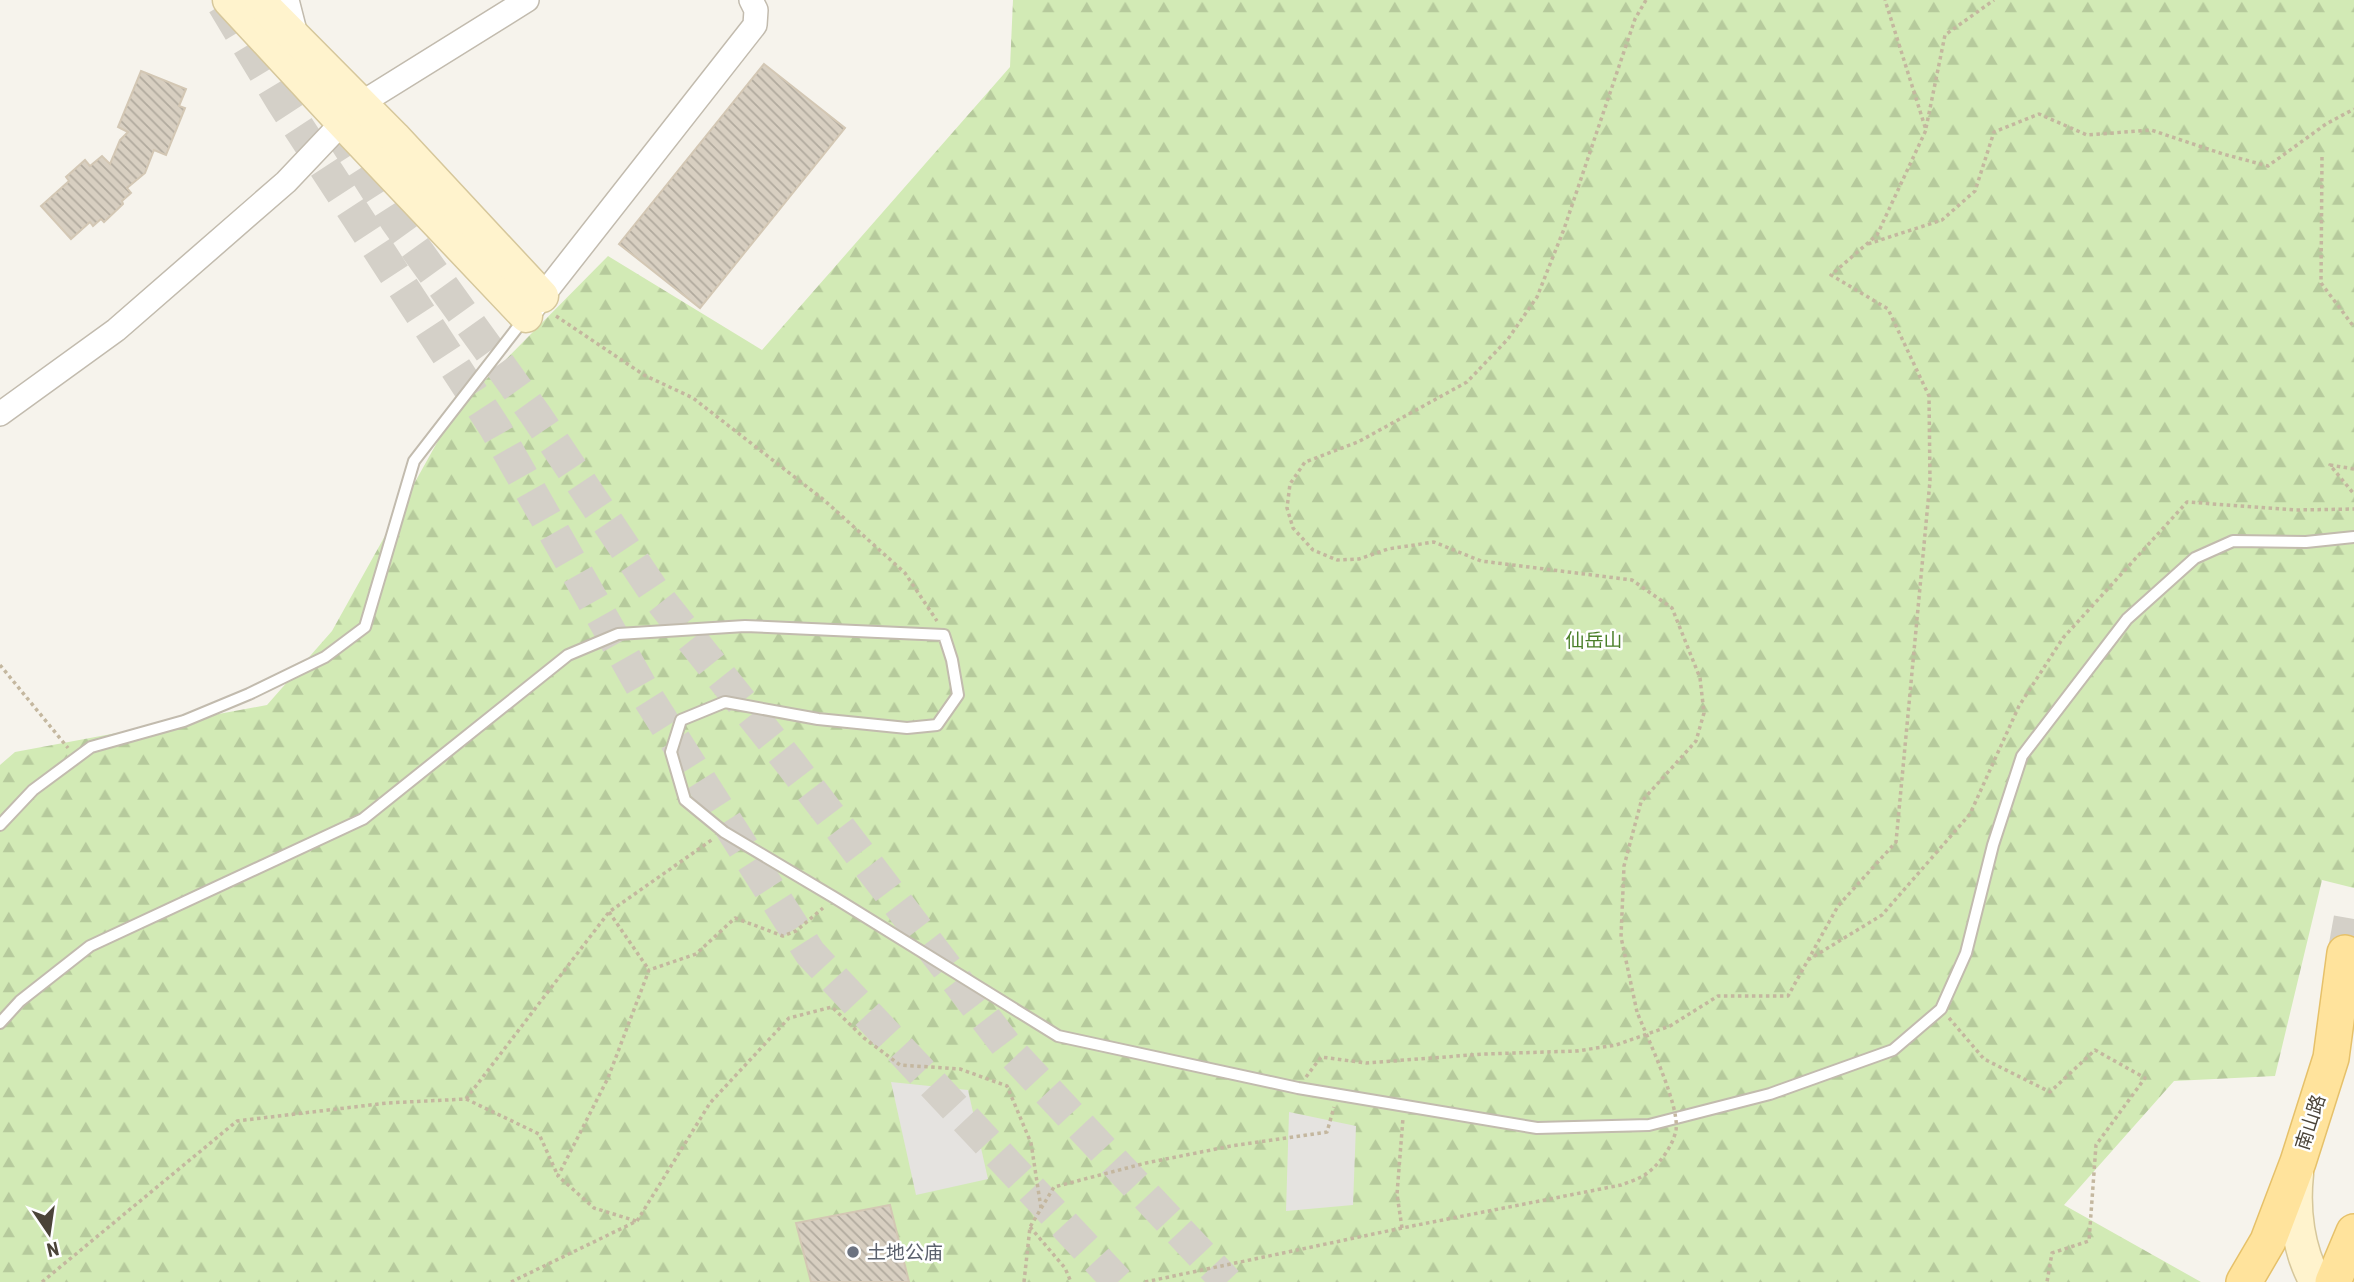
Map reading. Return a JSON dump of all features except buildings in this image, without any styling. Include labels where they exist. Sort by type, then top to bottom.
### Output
[{"type":"main road","name":"南山路","points":[[2244,1282],[2268,1241],[2298,1162],[2342,1060],[2345,953]]},
{"type":"main road","points":[[2333,1282],[2354,1232]]},
{"type":"street","points":[[229,0],[351,114],[535,305],[755,25],[756,10],[751,0]]},
{"type":"street","points":[[261,0],[297,39],[351,114]]},
{"type":"street","points":[[287,0],[297,39]]},
{"type":"street","points":[[0,414],[116,330],[286,182],[351,114],[527,0]]},
{"type":"street","points":[[2298,1162],[2295,1216],[2301,1244],[2316,1282]]},
{"type":"lane","points":[[0,825],[33,790],[90,747],[184,721],[249,694],[325,657],[365,627],[414,461],[535,305]]},
{"type":"lane","points":[[0,1023],[20,1001],[90,946],[363,819],[568,656],[618,634],[744,626],[944,635],[952,660],[958,695],[937,725],[908,728],[818,719],[725,702],[681,720],[671,752],[685,800],[724,832],[1058,1036],[1298,1088],[1537,1128],[1649,1125],[1770,1094],[1893,1050],[1941,1009],[1966,953],[1993,845],[2022,756],[2127,619],[2195,558],[2233,541],[2306,542],[2354,537]]},
{"type":"path","points":[[1145,1282],[1402,1227],[1621,1185],[1645,1175],[1658,1164],[1670,1145],[1676,1128],[1672,1102],[1637,1012],[1621,937],[1623,866],[1642,802],[1696,741],[1703,713],[1700,678],[1672,608],[1632,580],[1481,561],[1434,542],[1388,549],[1359,559],[1337,559],[1313,550],[1293,528],[1287,508],[1290,484],[1305,462],[1358,442],[1467,382],[1508,339],[1537,297],[1564,229],[1635,19],[1646,0]]},
{"type":"path","points":[[1885,0],[1926,130]]},
{"type":"path","points":[[1298,1088],[1321,1057],[1366,1063],[1484,1054],[1577,1051],[1616,1045],[1670,1026],[1718,996],[1788,996],[1838,906],[1896,842],[1930,481],[1929,396],[1888,309],[1831,275],[1877,235],[1926,130],[1945,35],[1994,0]]},
{"type":"path","points":[[1866,244],[1942,220],[1975,191],[1994,132],[2039,114],[2087,135],[2151,130],[2223,155],[2268,166],[2326,124],[2354,109]]},
{"type":"path","points":[[2322,157],[2321,283],[2354,327]]},
{"type":"path","points":[[535,305],[644,375],[693,398],[824,500],[905,573],[944,635]]},
{"type":"path","points":[[2354,469],[2330,465],[2354,494]]},
{"type":"path","points":[[0,665],[76,758]]},
{"type":"path","points":[[466,1100],[609,912],[724,832]]},
{"type":"path","points":[[649,970],[696,954],[735,918],[783,936],[796,931],[835,898]]},
{"type":"path","points":[[609,912],[649,970]]},
{"type":"path","points":[[558,1176],[608,1078],[649,970]]},
{"type":"path","points":[[511,1282],[638,1221],[710,1103],[789,1018],[832,1007],[864,1038],[900,1065],[960,1069],[1007,1086],[1031,1143],[1041,1208]]},
{"type":"path","points":[[1941,1009],[1984,1059],[2050,1092],[2095,1050],[2144,1078],[2096,1145],[2089,1241],[2052,1253],[2046,1282]]},
{"type":"path","points":[[1024,1282],[1030,1227],[1054,1187],[1146,1163],[1231,1146],[1327,1132],[1338,1095]]},
{"type":"path","points":[[42,1282],[237,1121],[387,1103],[466,1100],[539,1134],[558,1176],[594,1208],[638,1221]]},
{"type":"path","points":[[1402,1227],[1398,1194],[1404,1106]]},
{"type":"path","points":[[1030,1227],[1065,1268],[1070,1282]]},
{"type":"green space","name":"仙岳山","points":[[1013,0],[2354,0],[2354,888],[2322,880],[2275,1076],[2174,1081],[2064,1205],[2201,1282],[0,1282],[0,765],[15,752],[267,705],[332,631],[454,412],[608,256],[762,350],[1010,67]]},
{"type":"shaded area","points":[[891,1082],[968,1090],[988,1179],[916,1195]]},
{"type":"shaded area","points":[[1289,1112],[1356,1126],[1353,1205],[1286,1211]]},
{"type":"tunnel","points":[[223,4],[282,102],[495,428],[645,693],[810,953],[1118,1282]]},
{"type":"tunnel","points":[[336,127],[396,221],[535,414],[657,596],[791,764],[1012,1053],[1227,1282]]},
{"type":"tunnel","points":[[2345,953],[2354,903]]},
{"type":"place","name":"土地公庙","points":[[853,1252]]}]
